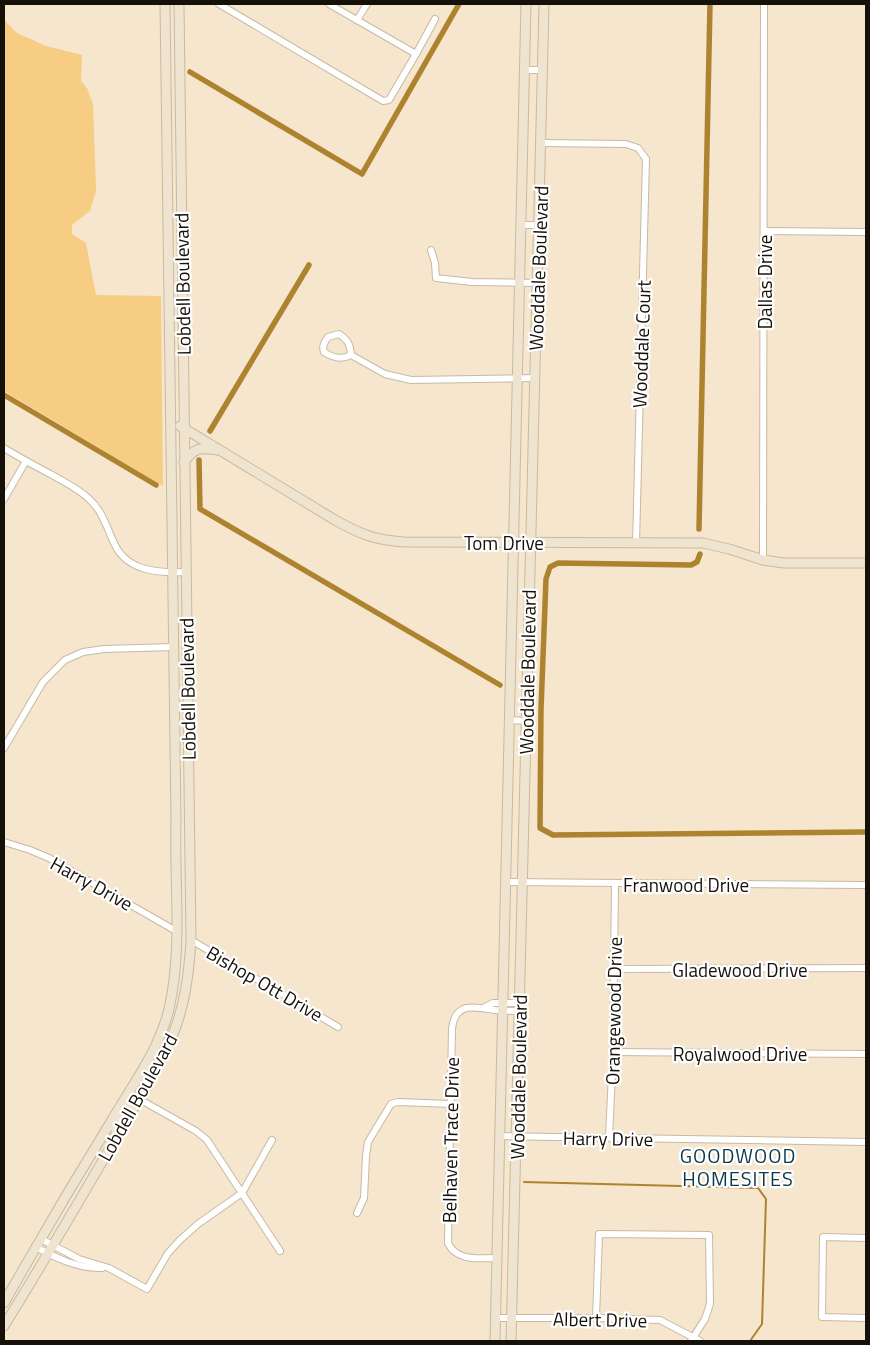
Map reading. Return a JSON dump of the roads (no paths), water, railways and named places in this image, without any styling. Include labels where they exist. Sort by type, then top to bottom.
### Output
[{"type":"street","name":"Lobdell Boulevard","points":[[4,1303],[38,1243],[147,1063],[166,1020],[174,975],[176,931],[174,647],[165,4]]},
{"type":"street","name":"Lobdell Boulevard","points":[[4,1326],[117,1137],[172,1037],[183,1003],[189,972],[191,940],[179,4]]},
{"type":"street","points":[[219,4],[383,100],[389,100],[435,19]]},
{"type":"street","points":[[329,4],[416,54]]},
{"type":"street","points":[[357,20],[367,4]]},
{"type":"street","name":"Wooddale Boulevard","points":[[495,1341],[526,4]]},
{"type":"street","name":"Wooddale Boulevard","points":[[511,1341],[544,4]]},
{"type":"street","name":"Dallas Drive","points":[[763,560],[764,4]]},
{"type":"street","points":[[525,70],[543,70]]},
{"type":"street","name":"Wooddale Court","points":[[541,143],[626,144],[638,148],[646,159],[636,543]]},
{"type":"street","points":[[167,145],[170,152],[172,174],[181,179]]},
{"type":"street","points":[[521,225],[539,225]]},
{"type":"street","points":[[764,231],[866,232]]},
{"type":"street","points":[[431,250],[435,263],[436,278],[472,282],[538,283]]},
{"type":"street","points":[[168,280],[182,279]]},
{"type":"street","points":[[169,308],[173,315],[177,340],[183,344]]},
{"type":"street","points":[[339,334],[347,339],[351,355],[344,358],[330,356],[324,352],[324,342],[328,337],[339,334]]},
{"type":"street","points":[[351,355],[384,374],[411,380],[535,378]]},
{"type":"street","name":"Tom Drive","points":[[170,425],[183,427],[360,534],[383,540],[404,542],[703,543],[763,560],[784,563],[866,563]]},
{"type":"street","points":[[4,448],[78,490],[90,499],[100,512],[116,547],[126,558],[141,568],[160,573],[186,572]]},
{"type":"street","points":[[184,462],[191,453],[198,449],[222,451]]},
{"type":"street","points":[[4,499],[26,460]]},
{"type":"street","points":[[173,617],[186,617]]},
{"type":"street","points":[[4,748],[43,682],[65,660],[83,652],[104,649],[174,647]]},
{"type":"street","points":[[509,720],[526,721]]},
{"type":"street","points":[[175,803],[188,803]]},
{"type":"street","name":"Harry Drive","points":[[4,842],[49,858],[176,931]]},
{"type":"street","name":"Franwood Drive","points":[[505,882],[866,885]]},
{"type":"street","name":"Orangewood Drive","points":[[609,1137],[613,1052],[615,884]]},
{"type":"street","points":[[176,931],[191,940]]},
{"type":"street","name":"Bishop Ott Drive","points":[[191,940],[338,1027]]},
{"type":"street","name":"Gladewood Drive","points":[[614,969],[866,968]]},
{"type":"street","name":"Belhaven Trace Drive","points":[[496,1258],[462,1256],[453,1251],[448,1243],[454,1021],[464,1009],[474,1006],[485,1007],[493,1003],[503,1006],[520,1007]]},
{"type":"street","name":"Royalwood Drive","points":[[613,1052],[866,1054]]},
{"type":"street","points":[[129,1092],[202,1135],[211,1145],[280,1251]]},
{"type":"street","points":[[117,1137],[115,1132],[117,1124],[130,1101],[129,1092]]},
{"type":"street","points":[[357,1213],[364,1198],[367,1146],[391,1104],[396,1102],[451,1104]]},
{"type":"street","name":"Harry Drive","points":[[499,1136],[866,1142]]},
{"type":"street","points":[[38,1243],[54,1245],[80,1259],[108,1268],[147,1289],[168,1254],[180,1240],[198,1224],[242,1193],[272,1140]]},
{"type":"street","points":[[54,1245],[50,1235],[63,1210],[63,1202]]},
{"type":"street","points":[[596,1318],[598,1234],[709,1234],[710,1304],[695,1340]]},
{"type":"street","points":[[866,1238],[823,1237],[822,1317],[866,1318]]},
{"type":"street","points":[[38,1243],[48,1253],[82,1266],[108,1268]]},
{"type":"street","points":[[29,1285],[28,1277],[39,1255],[38,1243]]},
{"type":"street","name":"Albert Drive","points":[[495,1318],[660,1320],[695,1340]]},
{"type":"waterway","points":[[190,72],[362,174],[459,4]]},
{"type":"waterway","points":[[699,529],[710,4]]},
{"type":"waterway","points":[[210,431],[309,265]]},
{"type":"waterway","points":[[4,395],[156,485]]},
{"type":"waterway","points":[[199,460],[200,509],[500,685]]},
{"type":"waterway","points":[[700,554],[697,562],[691,565],[558,563],[550,567],[546,579],[541,709],[540,828],[553,835],[866,832]]},
{"type":"waterway","points":[[524,1182],[758,1188],[766,1199],[762,1324],[750,1341]]},
{"type":"district","name":"GOODWOOD HOMESITES","points":[[738,1166]]}]
